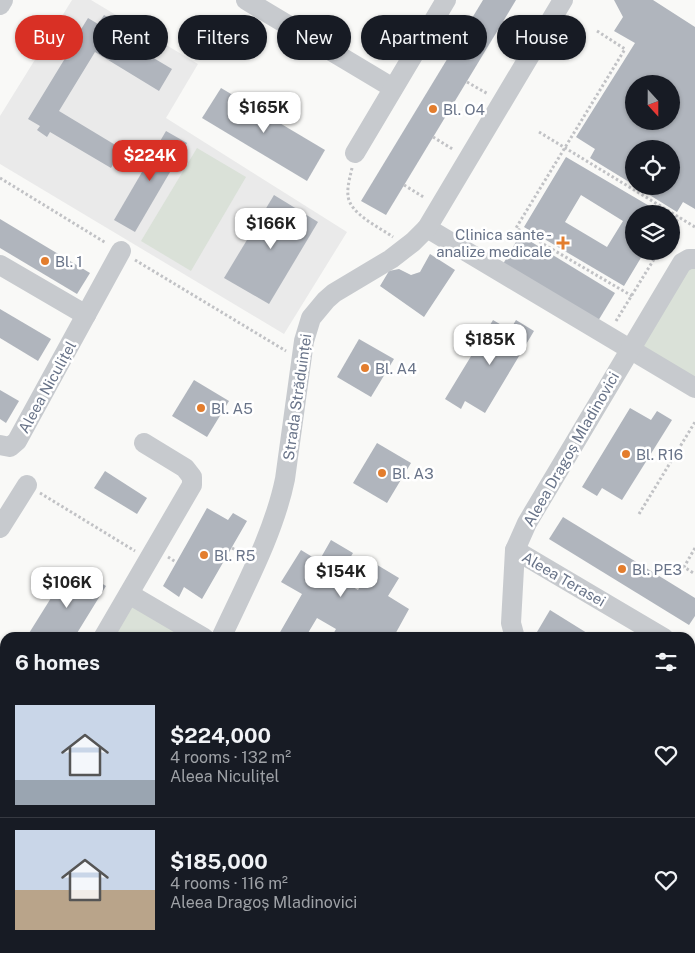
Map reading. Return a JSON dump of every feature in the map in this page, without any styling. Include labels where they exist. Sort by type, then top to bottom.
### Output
[{"type":"street","points":[[0,5],[3,0]]},
{"type":"street","points":[[246,0],[393,88]]},
{"type":"street","points":[[355,153],[446,0]]},
{"type":"street","name":"Strada Străduinței","points":[[554,15],[563,0]]},
{"type":"street","name":"Strada Străduinței","points":[[224,632],[273,523],[281,499],[287,469],[306,330],[312,318],[334,293],[391,259],[427,228],[527,60]]},
{"type":"street","points":[[427,228],[695,388]]},
{"type":"street","name":"Aleea Niculițel","points":[[0,445],[10,447],[17,441],[121,252]]},
{"type":"street","name":"Aleea Dragoș Mladinovici","points":[[515,550],[527,523],[682,263],[688,259],[695,259]]},
{"type":"street","points":[[0,265],[86,316]]},
{"type":"street","points":[[107,632],[192,485],[192,477],[185,468],[144,443]]},
{"type":"street","points":[[0,528],[27,485]]},
{"type":"street","name":"Aleea Terasei","points":[[514,632],[511,622],[515,550],[654,632]]},
{"type":"street","points":[[129,594],[194,632]]},
{"type":"path","points":[[596,31],[625,49],[516,228],[632,296]]},
{"type":"path","points":[[467,82],[502,103]]},
{"type":"path","points":[[538,132],[659,205]]},
{"type":"path","points":[[434,137],[468,158]]},
{"type":"path","points":[[355,153],[348,188],[350,204],[356,213],[408,246]]},
{"type":"path","points":[[0,178],[301,360]]},
{"type":"path","points":[[404,185],[440,206]]},
{"type":"path","points":[[680,218],[695,227]]},
{"type":"path","points":[[608,336],[653,260]]},
{"type":"path","points":[[639,514],[695,422]]},
{"type":"path","points":[[27,485],[149,560]]},
{"type":"path","points":[[695,548],[684,567],[695,574]]},
{"type":"shaded area","points":[[72,0],[91,0],[116,15],[93,15],[93,60],[168,60],[168,46],[178,52],[178,60],[191,60],[198,64],[166,118],[347,232],[284,334],[0,164],[0,116],[35,60],[83,60],[83,15],[63,15]]},
{"type":"shaded area","points":[[197,148],[246,177],[191,271],[141,241]]},
{"type":"shaded area","points":[[690,265],[695,267],[695,379],[641,346]]},
{"type":"shaded area","points":[[132,601],[184,632],[114,632]]},
{"type":"building","name":"Bl. O4","points":[[483,0],[516,0],[507,15],[497,15],[497,31],[487,48],[487,15],[474,15]]},
{"type":"building","points":[[614,0],[653,0],[695,27],[695,209],[683,202],[680,207],[680,205],[666,205],[650,195],[680,195],[680,140],[625,140],[625,179],[590,158],[595,149],[576,137],[635,43],[614,31],[623,17]]},
{"type":"building","points":[[88,18],[93,21],[93,55],[59,111],[122,149],[111,168],[50,132],[47,137],[37,130],[40,126],[28,119],[64,60],[83,60],[83,26]]},
{"type":"building","points":[[108,60],[157,60],[172,69],[159,91]]},
{"type":"building","name":"Bl. O4","points":[[447,60],[480,60],[386,215],[361,201]]},
{"type":"building","points":[[221,88],[325,150],[307,181],[202,118]]},
{"type":"building","points":[[166,131],[187,143],[135,232],[114,220]]},
{"type":"building","points":[[566,157],[625,192],[625,195],[631,195],[648,205],[625,205],[625,260],[640,260],[624,286],[524,227]],"holes":[[[581,195],[623,221],[607,247],[565,222]]]},
{"type":"building","points":[[274,195],[318,222],[269,304],[224,278]]},
{"type":"building","name":"Bl. 1","points":[[0,219],[90,273],[77,294],[0,248]]},
{"type":"building","points":[[520,235],[615,293],[598,321],[503,264]]},
{"type":"building","points":[[430,254],[455,270],[424,317],[380,286],[389,271],[399,269],[411,275],[420,272]]},
{"type":"building","points":[[0,309],[51,339],[38,361],[0,338]]},
{"type":"building","points":[[493,320],[510,330],[516,320],[534,331],[485,413],[465,401],[461,409],[445,399]]},
{"type":"building","name":"Bl. A4","points":[[359,339],[394,359],[371,397],[337,377]]},
{"type":"building","name":"Bl. A5","points":[[194,380],[229,401],[207,437],[172,416]]},
{"type":"building","points":[[0,390],[19,401],[6,423],[0,419]]},
{"type":"building","name":"Bl. R16","points":[[630,408],[651,420],[657,411],[672,420],[622,500],[602,488],[597,496],[582,487]]},
{"type":"building","name":"Bl. A3","points":[[377,443],[411,463],[387,503],[353,483]]},
{"type":"building","points":[[105,471],[147,498],[137,514],[94,488]]},
{"type":"building","name":"Bl. R5","points":[[207,508],[228,520],[233,513],[247,521],[202,599],[184,587],[179,597],[163,586]]},
{"type":"building","name":"Bl. PE3","points":[[563,517],[695,598],[695,616],[689,625],[549,539]]},
{"type":"building","points":[[331,540],[353,553],[338,578],[358,590],[374,563],[399,578],[388,596],[409,609],[396,632],[334,632],[336,629],[317,618],[309,632],[280,632],[302,594],[281,582],[301,550],[319,561]]},
{"type":"building","points":[[66,574],[87,587],[93,578],[106,586],[78,632],[30,632]]},
{"type":"building","points":[[550,610],[585,632],[537,632]]},
{"type":"place","name":"Bl. O4","points":[[433,109]]},
{"type":"place","name":"Clinica sante - analize medicale","points":[[563,243]]},
{"type":"place","name":"Bl. 1","points":[[45,261]]},
{"type":"place","name":"Bl. A4","points":[[365,368]]},
{"type":"place","name":"Bl. A5","points":[[201,408]]},
{"type":"place","name":"Bl. R16","points":[[626,454]]},
{"type":"place","name":"Bl. A3","points":[[382,473]]},
{"type":"place","name":"Bl. R5","points":[[204,555]]},
{"type":"place","name":"Bl. PE3","points":[[622,569]]}]
